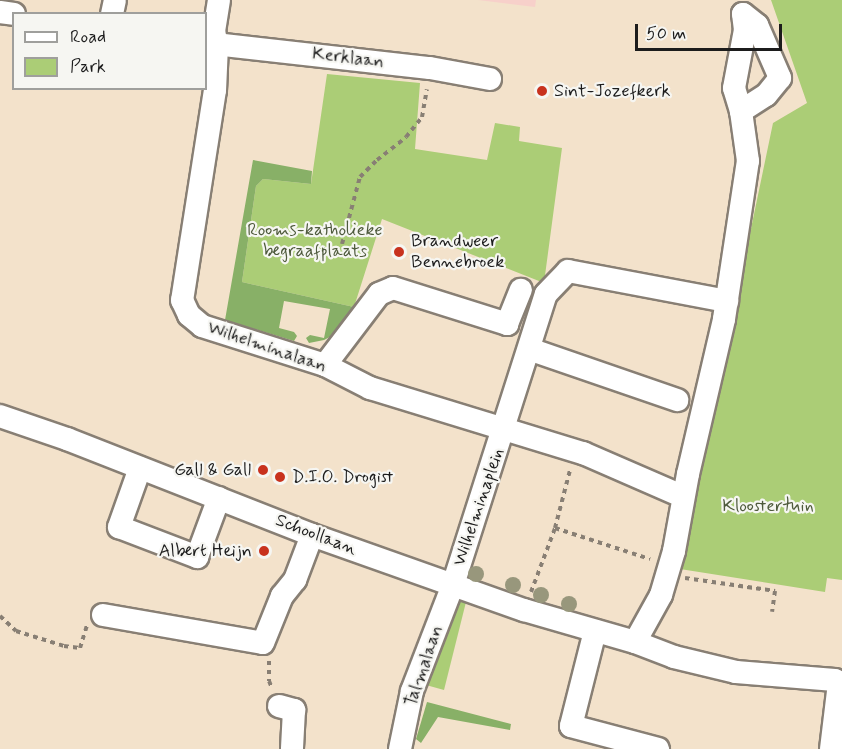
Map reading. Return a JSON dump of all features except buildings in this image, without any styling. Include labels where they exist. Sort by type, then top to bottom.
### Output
[{"type":"street","name":"Wilhelminalaan","points":[[219,0],[211,44],[215,90],[182,300],[189,315],[202,327],[325,365],[370,387],[579,452],[675,493]]},
{"type":"street","points":[[741,111],[766,95],[780,78],[757,25],[743,7]]},
{"type":"street","points":[[635,642],[661,596],[674,551],[688,474],[727,301],[748,160],[741,111],[734,88],[745,30],[743,7]]},
{"type":"street","name":"Kerklaan","points":[[211,44],[430,68],[490,79]]},
{"type":"street","points":[[505,430],[546,294],[568,271],[727,301]]},
{"type":"street","points":[[325,365],[379,294],[393,288],[507,324],[521,290]]},
{"type":"street","points":[[530,349],[677,400]]},
{"type":"street","name":"Schoollaan","points":[[0,416],[67,439],[312,535],[524,610],[635,642],[674,657],[736,672],[835,680],[841,684]]},
{"type":"street","name":"Wilhelminaplein","points":[[453,585],[505,430]]},
{"type":"street","points":[[140,468],[119,526],[186,552],[197,556],[219,498]]},
{"type":"street","points":[[103,615],[263,643],[282,596],[295,580],[312,535]]},
{"type":"street","name":"Talmalaan","points":[[400,749],[412,691],[453,585]]},
{"type":"street","points":[[595,631],[571,726],[658,749]]},
{"type":"street","points":[[831,749],[841,684]]},
{"type":"street","points":[[279,705],[294,710],[292,749]]},
{"type":"path","points":[[342,244],[360,177],[406,137],[422,117],[430,68]]},
{"type":"path","points":[[524,610],[555,528],[579,452]]},
{"type":"path","points":[[555,528],[654,561]]},
{"type":"path","points":[[682,587],[686,577],[774,591],[772,612]]},
{"type":"path","points":[[0,616],[16,631],[64,646],[80,648],[88,620],[103,615]]},
{"type":"path","points":[[263,643],[270,665],[268,681],[279,705]]},
{"type":"shaded area","points":[[478,0],[536,0],[535,7]]},
{"type":"green space","name":"Kloostertuin","points":[[771,0],[842,0],[842,580],[827,578],[825,592],[680,569],[773,123],[807,103]]},
{"type":"green space","name":"Rooms-katholieke begraafplaats","points":[[327,74],[420,83],[415,149],[487,160],[495,123],[520,127],[519,141],[562,148],[544,283],[382,219],[354,307],[242,282],[256,186],[263,179],[311,184]]},
{"type":"green space","points":[[253,160],[312,171],[311,184],[263,179],[256,186],[242,282],[354,307],[345,329],[324,340],[309,343],[306,338],[310,335],[324,338],[330,309],[284,301],[279,328],[294,332],[297,336],[294,341],[225,320]]},
{"type":"green space","points":[[459,600],[466,602],[444,690],[426,685]]},
{"type":"green space","points":[[427,702],[511,724],[510,730],[438,717],[421,743],[416,739]]},
{"type":"place","name":"Sint-Jozefkerk","points":[[542,91]]},
{"type":"place","name":"Brandweer Bennebroek","points":[[399,252]]},
{"type":"place","name":"Gall & Gall","points":[[263,470]]},
{"type":"place","name":"D.I.O. Drogist","points":[[280,477]]},
{"type":"place","name":"Albert Heijn","points":[[264,551]]}]
